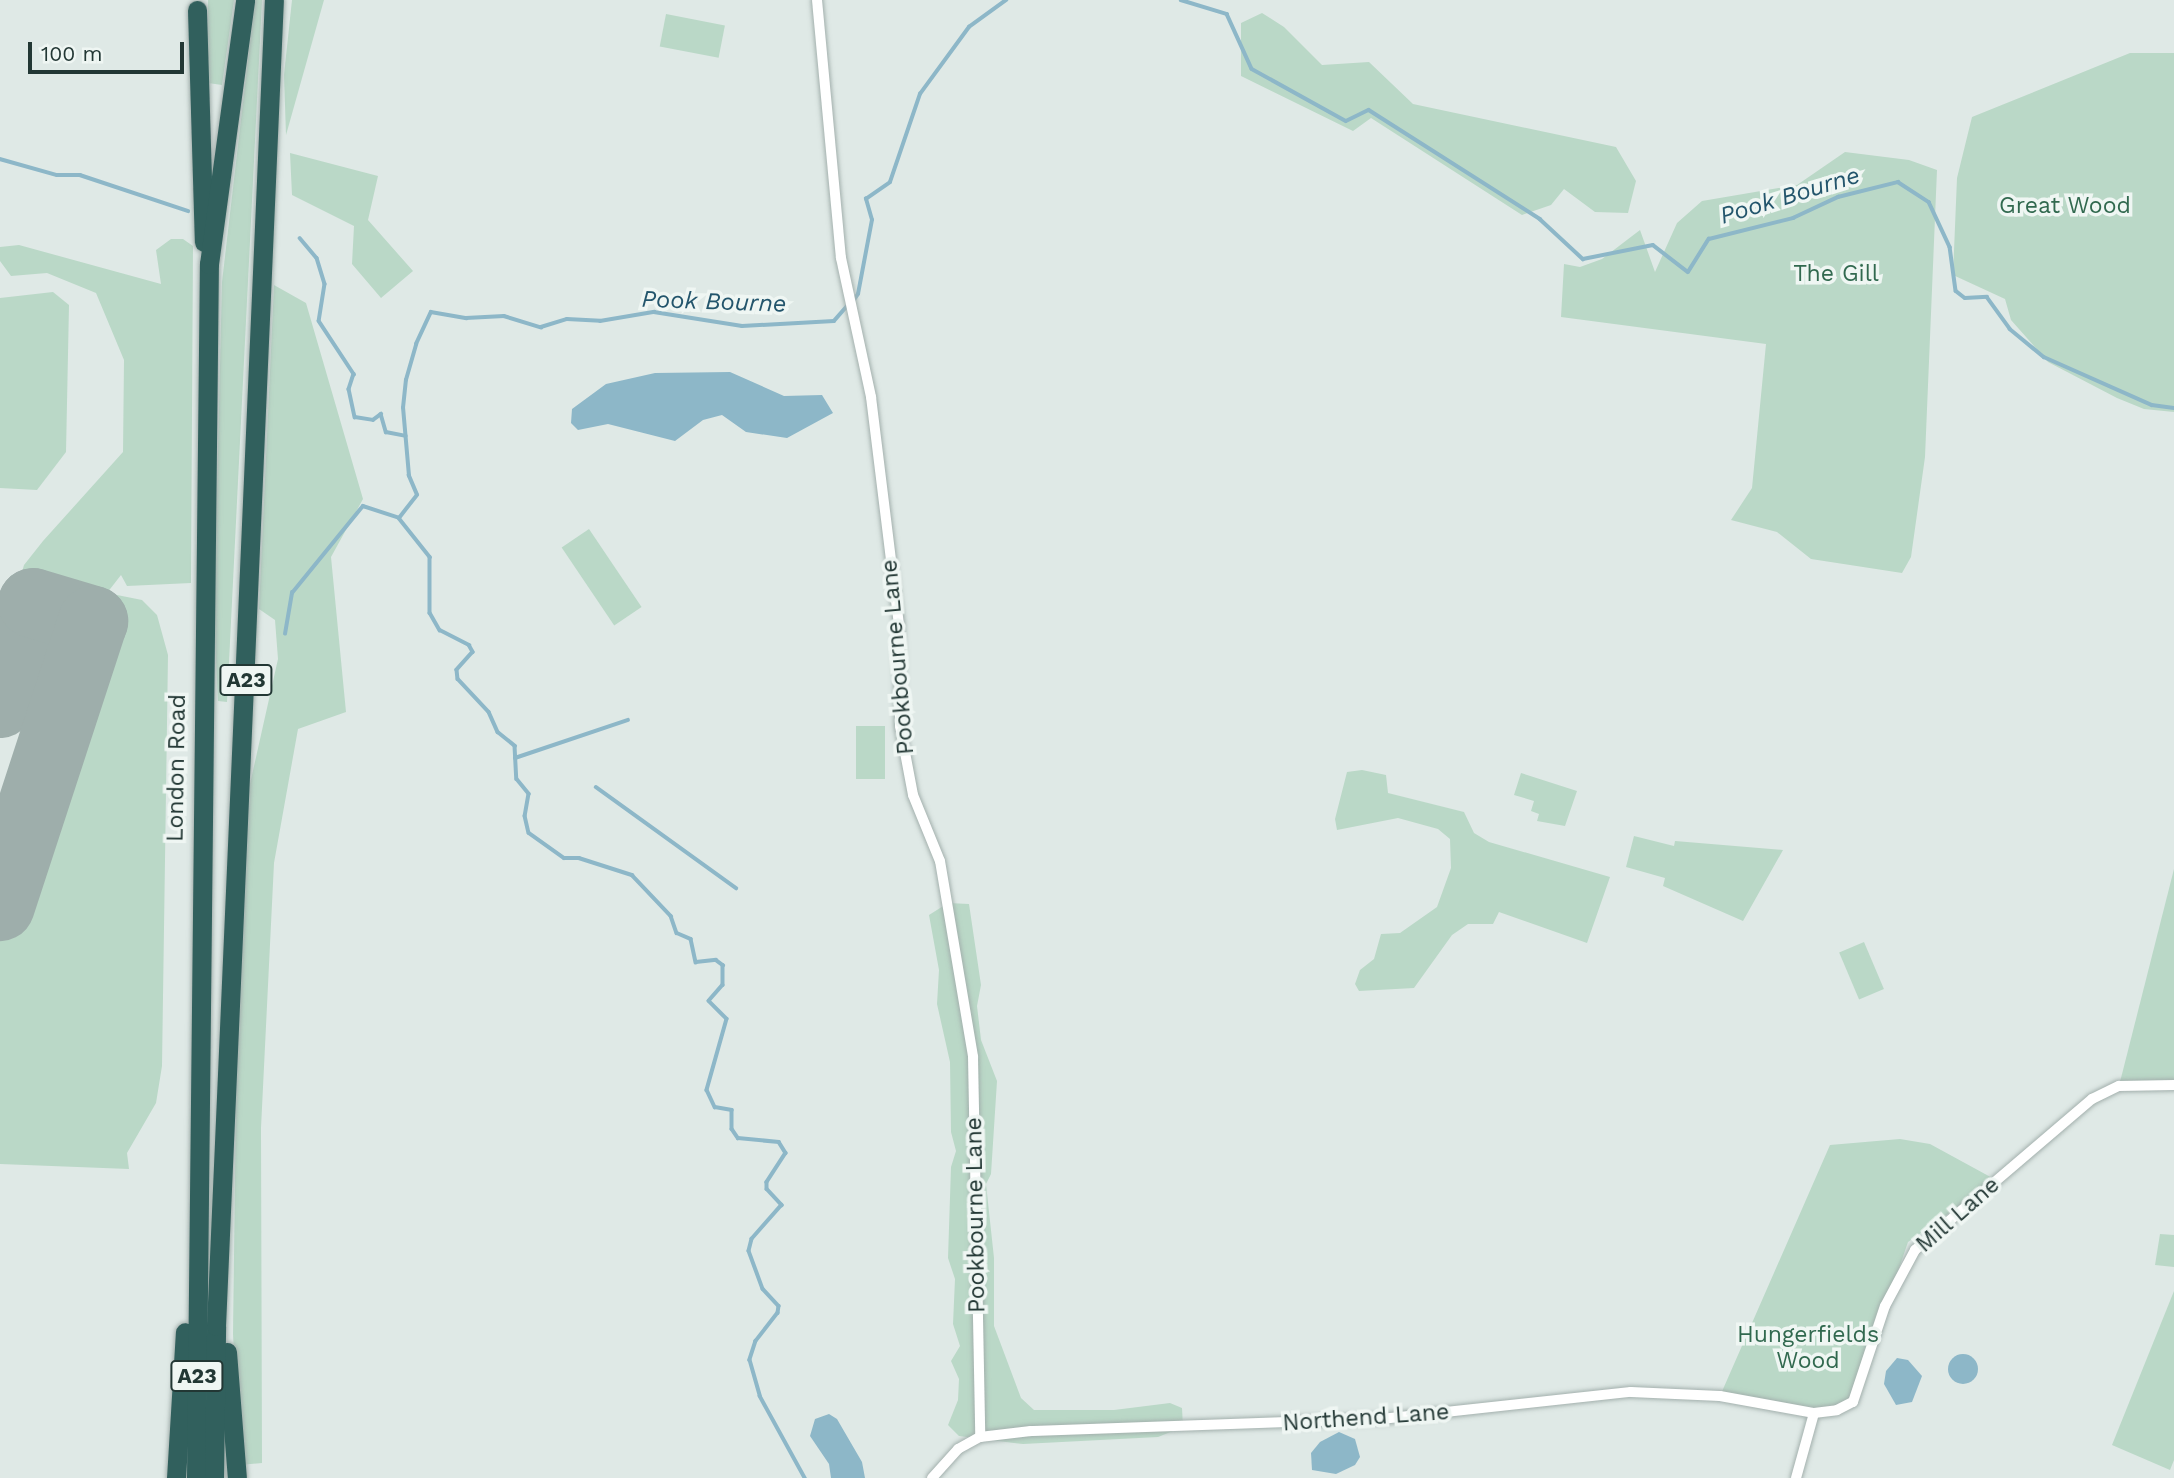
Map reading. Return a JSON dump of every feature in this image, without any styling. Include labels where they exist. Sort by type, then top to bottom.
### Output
[{"type":"highway","name":"A23","points":[[209,264],[245,0]]},
{"type":"highway","name":"A23","points":[[214,1478],[216,1326],[274,0]]},
{"type":"highway","points":[[273,35],[283,0]]},
{"type":"highway","points":[[197,10],[203,238],[209,264]]},
{"type":"highway","name":"London Road","points":[[198,1273],[209,264]]},
{"type":"highway","name":"A23","points":[[196,1478],[198,1273]]},
{"type":"highway","points":[[176,1478],[188,1293],[198,1273]]},
{"type":"highway","points":[[216,1326],[227,1349],[237,1478]]},
{"type":"street","name":"Pookbourne Lane","points":[[817,0],[841,258],[871,397],[899,625],[900,726],[913,795],[940,861],[973,1057],[980,1437]]},
{"type":"street","name":"Mill Lane","points":[[1814,1413],[1838,1410],[1853,1402],[1885,1306],[1915,1250],[2092,1099],[2119,1086],[2174,1085]]},
{"type":"street","name":"Northend Lane","points":[[932,1478],[958,1449],[980,1437],[1031,1431],[1381,1419],[1631,1392],[1720,1396],[1814,1413]]},
{"type":"street","points":[[1796,1478],[1814,1413]]},
{"type":"green space","points":[[208,0],[234,0],[222,85],[208,83]]},
{"type":"green space","points":[[255,0],[262,0],[227,702],[218,701],[214,617],[222,282]]},
{"type":"green space","points":[[292,0],[324,0],[286,135],[284,75]]},
{"type":"green space","points":[[1262,13],[1284,27],[1322,65],[1369,62],[1413,104],[1616,147],[1636,181],[1628,213],[1595,212],[1564,189],[1551,205],[1522,215],[1371,118],[1353,131],[1241,76],[1241,23]]},
{"type":"green space","points":[[666,14],[725,25],[719,58],[660,46]]},
{"type":"green space","name":"Great Wood","points":[[2130,53],[2174,53],[2174,412],[2144,409],[2048,362],[2011,320],[2005,299],[1953,275],[1957,178],[1972,117]]},
{"type":"green space","name":"The Gill","points":[[1845,152],[1909,160],[1937,170],[1925,457],[1911,557],[1902,573],[1811,559],[1777,532],[1731,520],[1752,488],[1766,344],[1561,317],[1564,264],[1580,267],[1602,259],[1640,230],[1655,272],[1677,223],[1702,201],[1797,185]]},
{"type":"green space","points":[[290,153],[378,176],[368,220],[413,271],[381,298],[352,264],[354,226],[292,195]]},
{"type":"green space","points":[[171,239],[183,239],[193,246],[191,583],[127,586],[121,575],[107,593],[142,600],[157,615],[168,655],[162,1066],[156,1103],[127,1153],[129,1169],[0,1164],[0,906],[106,594],[16,593],[24,565],[123,452],[124,360],[96,293],[47,273],[11,276],[0,261],[0,247],[19,245],[161,284],[156,250]]},
{"type":"green space","points":[[274,285],[306,303],[363,499],[331,557],[346,712],[298,729],[274,863],[261,1128],[262,1463],[240,1465],[233,1334],[236,1102],[250,784],[278,659],[275,620],[259,609]]},
{"type":"green space","points":[[53,292],[69,305],[66,452],[37,490],[0,488],[0,298]]},
{"type":"green space","points":[[589,529],[642,607],[614,625],[562,547]]},
{"type":"green space","points":[[856,726],[885,726],[885,779],[856,779]]},
{"type":"green space","points":[[1362,770],[1386,775],[1388,793],[1464,812],[1474,833],[1489,842],[1610,877],[1587,943],[1499,912],[1493,924],[1468,924],[1452,935],[1414,988],[1359,991],[1355,984],[1360,970],[1374,959],[1381,934],[1400,933],[1437,907],[1451,868],[1450,839],[1438,829],[1398,818],[1337,830],[1335,819],[1347,772]]},
{"type":"green space","points":[[1521,773],[1577,791],[1565,826],[1537,821],[1539,814],[1531,811],[1534,801],[1514,795]]},
{"type":"green space","points":[[1634,836],[1674,846],[1675,841],[1783,850],[1743,921],[1663,886],[1665,878],[1626,867]]},
{"type":"green space","points":[[2174,869],[2174,1085],[2119,1086]]},
{"type":"green space","points":[[948,903],[969,904],[981,985],[977,1006],[981,1040],[997,1081],[991,1174],[986,1184],[994,1258],[994,1326],[1021,1398],[1034,1410],[1114,1410],[1170,1403],[1182,1408],[1183,1427],[1158,1437],[1023,1444],[959,1436],[948,1425],[958,1400],[959,1379],[951,1361],[960,1346],[953,1324],[955,1279],[948,1258],[951,1167],[956,1151],[951,1132],[950,1062],[937,1004],[939,970],[929,915]]},
{"type":"green space","points":[[1864,942],[1884,989],[1859,999],[1839,953]]},
{"type":"green space","name":"Hungerfields Wood","points":[[1900,1139],[1930,1144],[1996,1180],[1908,1242],[1853,1402],[1814,1413],[1720,1396],[1830,1145]]},
{"type":"green space","points":[[2160,1234],[2174,1235],[2174,1267],[2155,1265]]},
{"type":"green space","points":[[2174,1291],[2174,1460],[2170,1470],[2112,1445]]},
{"type":"water","points":[[730,372],[784,396],[822,395],[833,413],[787,438],[746,432],[722,415],[703,420],[675,441],[608,424],[578,430],[571,423],[572,409],[606,384],[655,373]]},
{"type":"water","points":[[1963,1354],[1974,1358],[1978,1369],[1974,1380],[1963,1384],[1952,1380],[1948,1369],[1952,1358]]},
{"type":"water","points":[[1897,1358],[1908,1360],[1922,1376],[1912,1402],[1896,1405],[1884,1384],[1886,1371]]},
{"type":"water","points":[[829,1414],[837,1419],[862,1462],[865,1478],[831,1478],[829,1464],[810,1436],[815,1419]]},
{"type":"water","points":[[1339,1432],[1355,1439],[1360,1457],[1355,1465],[1336,1474],[1312,1470],[1311,1453],[1320,1442]]},
{"type":"waterway","name":"Pook Bourne","points":[[854,300],[858,294],[872,220],[866,199],[890,182],[920,94],[969,27],[1006,0]]},
{"type":"waterway","name":"Pook Bourne","points":[[1181,0],[1227,14],[1252,69],[1346,121],[1369,110],[1540,219],[1583,259],[1653,245],[1688,272],[1709,239],[1793,218],[1838,197],[1898,182],[1929,202],[1950,247],[1956,291],[1965,298],[1987,297],[2010,329],[2044,357],[2152,405],[2174,408]]},
{"type":"waterway","points":[[0,159],[57,175],[80,175],[188,211]]},
{"type":"waterway","points":[[300,238],[317,258],[325,284],[319,321],[354,374],[349,389],[355,417],[373,420],[381,414],[386,432],[406,436]]},
{"type":"waterway","name":"Pook Bourne","points":[[399,518],[417,495],[409,476],[403,408],[406,380],[416,344],[431,312],[466,318],[504,316],[541,327],[567,319],[600,321],[654,312],[742,326],[834,321],[848,305]]},
{"type":"waterway","points":[[285,634],[292,593],[363,506],[399,518]]},
{"type":"waterway","points":[[399,518],[430,557],[430,613],[440,630],[469,645],[473,652],[457,670],[458,679],[489,712],[498,732],[515,746],[517,779],[529,794],[525,816],[529,833],[564,858],[579,858],[632,875],[671,916],[677,933],[691,939],[696,962],[716,960],[723,965],[723,985],[709,1001],[727,1019],[707,1090],[715,1107],[732,1110],[732,1129],[738,1138],[779,1142],[786,1153],[767,1182],[767,1189],[782,1205],[752,1239],[749,1251],[763,1289],[779,1306],[778,1313],[756,1341],[750,1360],[760,1396],[805,1478]]},
{"type":"waterway","points":[[515,758],[628,720]]},
{"type":"waterway","points":[[596,787],[736,888]]},
{"type":"runway","points":[[0,703],[33,603],[93,621],[0,906]]}]
